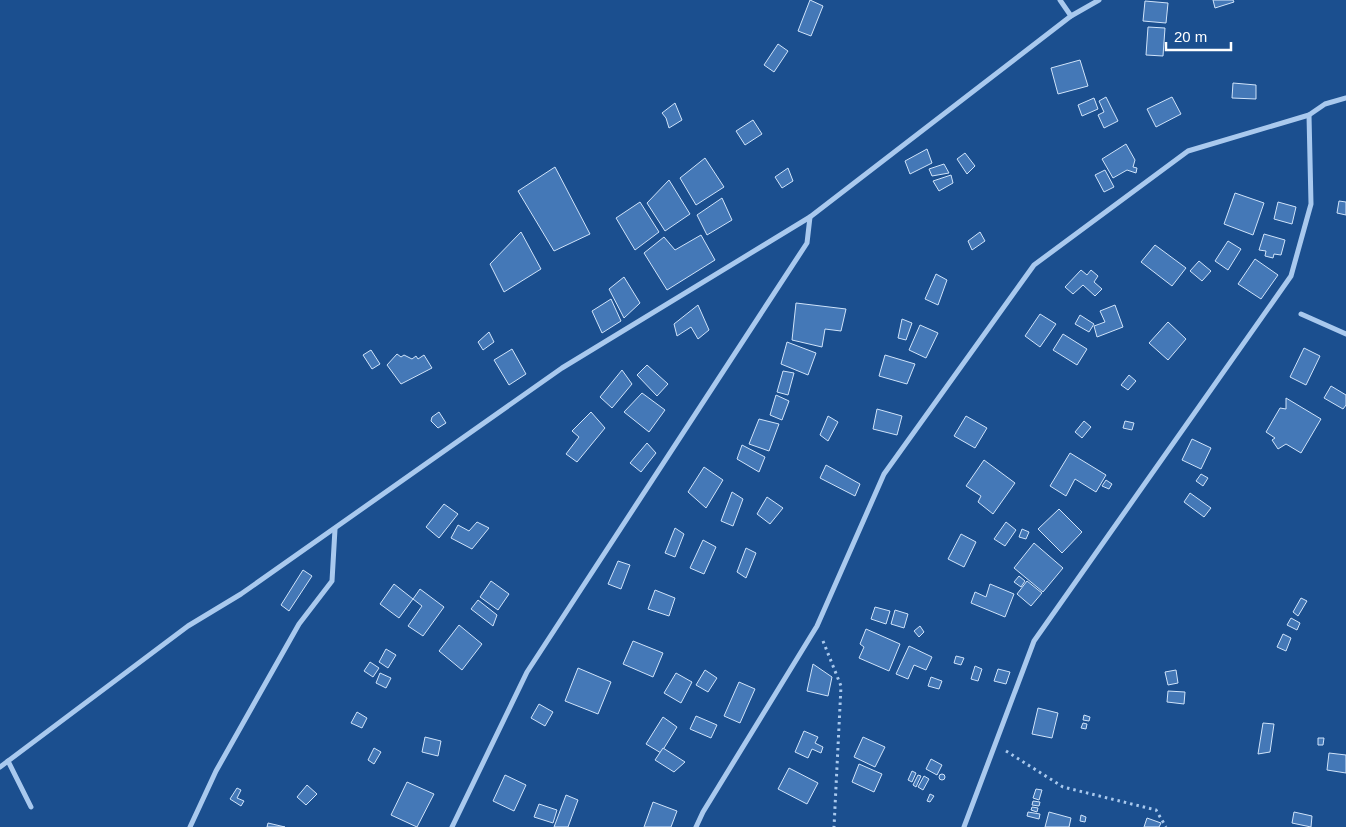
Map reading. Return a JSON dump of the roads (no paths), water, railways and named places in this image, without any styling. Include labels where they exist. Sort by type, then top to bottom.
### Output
[{"type":"street","points":[[1060,0],[1071,16]]},
{"type":"street","points":[[0,767],[188,626],[241,594],[562,368],[810,217],[1071,16],[1099,0]]},
{"type":"street","points":[[696,827],[817,626],[884,474],[1034,265],[1188,151],[1309,115],[1325,104],[1346,98]]},
{"type":"street","points":[[964,827],[1034,641],[1291,276],[1311,204],[1309,115]]},
{"type":"street","points":[[452,827],[527,672],[807,243],[810,217]]},
{"type":"street","points":[[1301,314],[1346,334]]},
{"type":"street","points":[[190,827],[216,771],[299,624],[332,580],[335,528]]},
{"type":"street","points":[[8,761],[31,807]]}]
